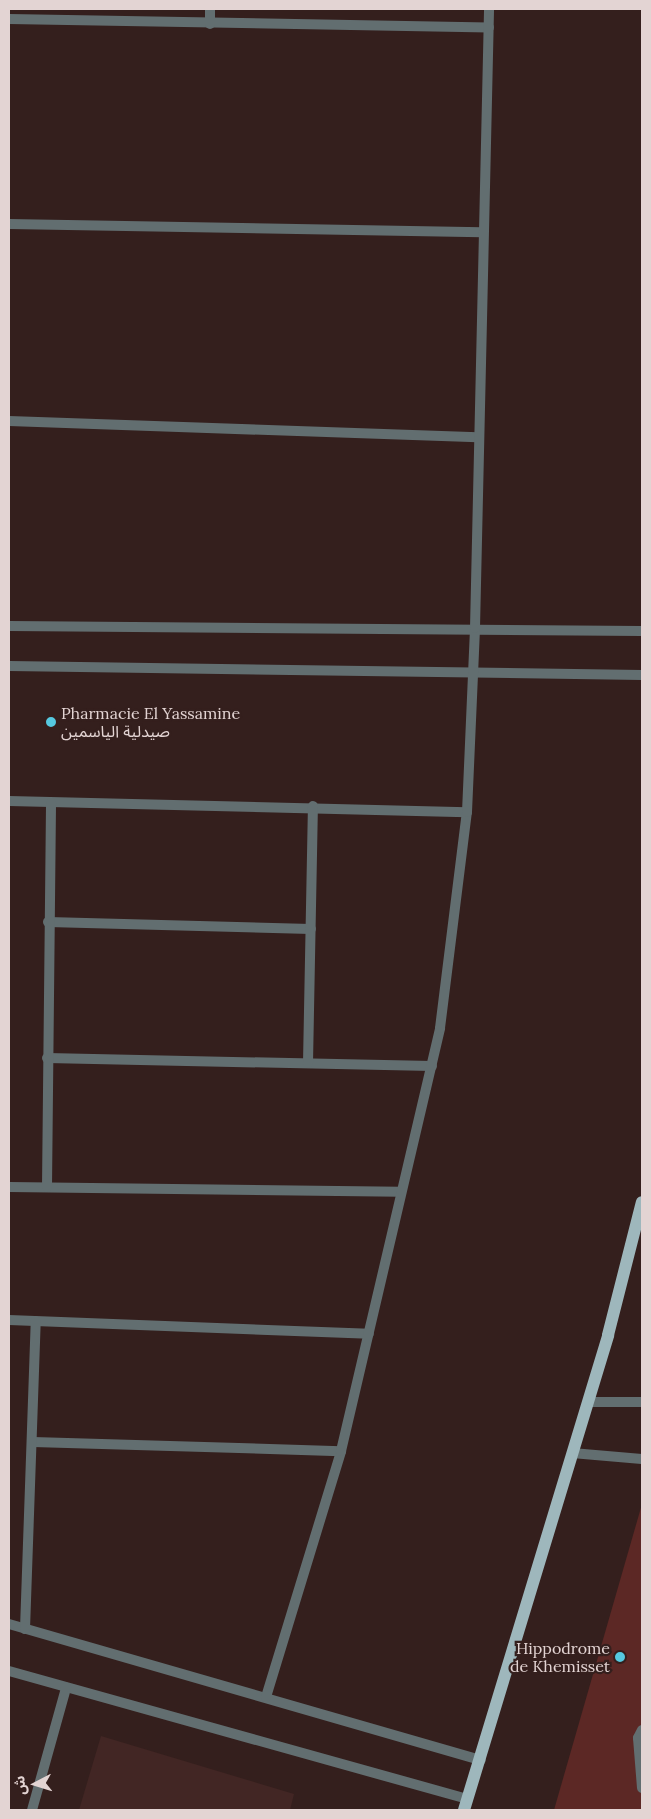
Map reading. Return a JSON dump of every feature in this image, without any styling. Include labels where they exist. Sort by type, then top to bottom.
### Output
[{"type":"main road","points":[[465,1805],[481,1760],[588,1402],[642,1202]]},
{"type":"street","points":[[210,9],[210,24]]},
{"type":"street","points":[[266,1697],[341,1451],[400,1192],[440,1028],[467,812],[475,628],[482,232],[489,9]]},
{"type":"street","points":[[9,19],[210,24],[489,27]]},
{"type":"street","points":[[9,224],[482,232]]},
{"type":"street","points":[[9,421],[478,437]]},
{"type":"street","points":[[9,626],[475,628],[642,631]]},
{"type":"street","points":[[9,666],[473,670],[642,675]]},
{"type":"street","points":[[9,801],[313,806],[467,812]]},
{"type":"street","points":[[47,1187],[48,922],[52,803]]},
{"type":"street","points":[[308,1063],[313,806]]},
{"type":"street","points":[[48,922],[311,929]]},
{"type":"street","points":[[47,1058],[432,1066]]},
{"type":"street","points":[[9,1187],[400,1192]]},
{"type":"street","points":[[9,1320],[369,1334]]},
{"type":"street","points":[[25,1629],[36,1321]]},
{"type":"street","points":[[588,1402],[642,1402]]},
{"type":"street","points":[[33,1442],[341,1451]]},
{"type":"street","points":[[572,1453],[642,1458]]},
{"type":"street","points":[[9,1624],[481,1760]]},
{"type":"street","points":[[9,1671],[465,1805]]},
{"type":"street","points":[[32,1810],[66,1688]]},
{"type":"street","points":[[642,1730],[638,1738],[642,1788]]},
{"type":"shaded area","name":"Hippodrome de Khemisset","points":[[642,1504],[642,1810],[554,1810]]},
{"type":"shaded area","points":[[101,1736],[294,1794],[290,1810],[79,1810]]},
{"type":"place","name":"Pharmacie El Yassamine صيدلية الياسمين","points":[[51,722]]},
{"type":"place","name":"Hippodrome de Khemisset","points":[[620,1657]]}]
